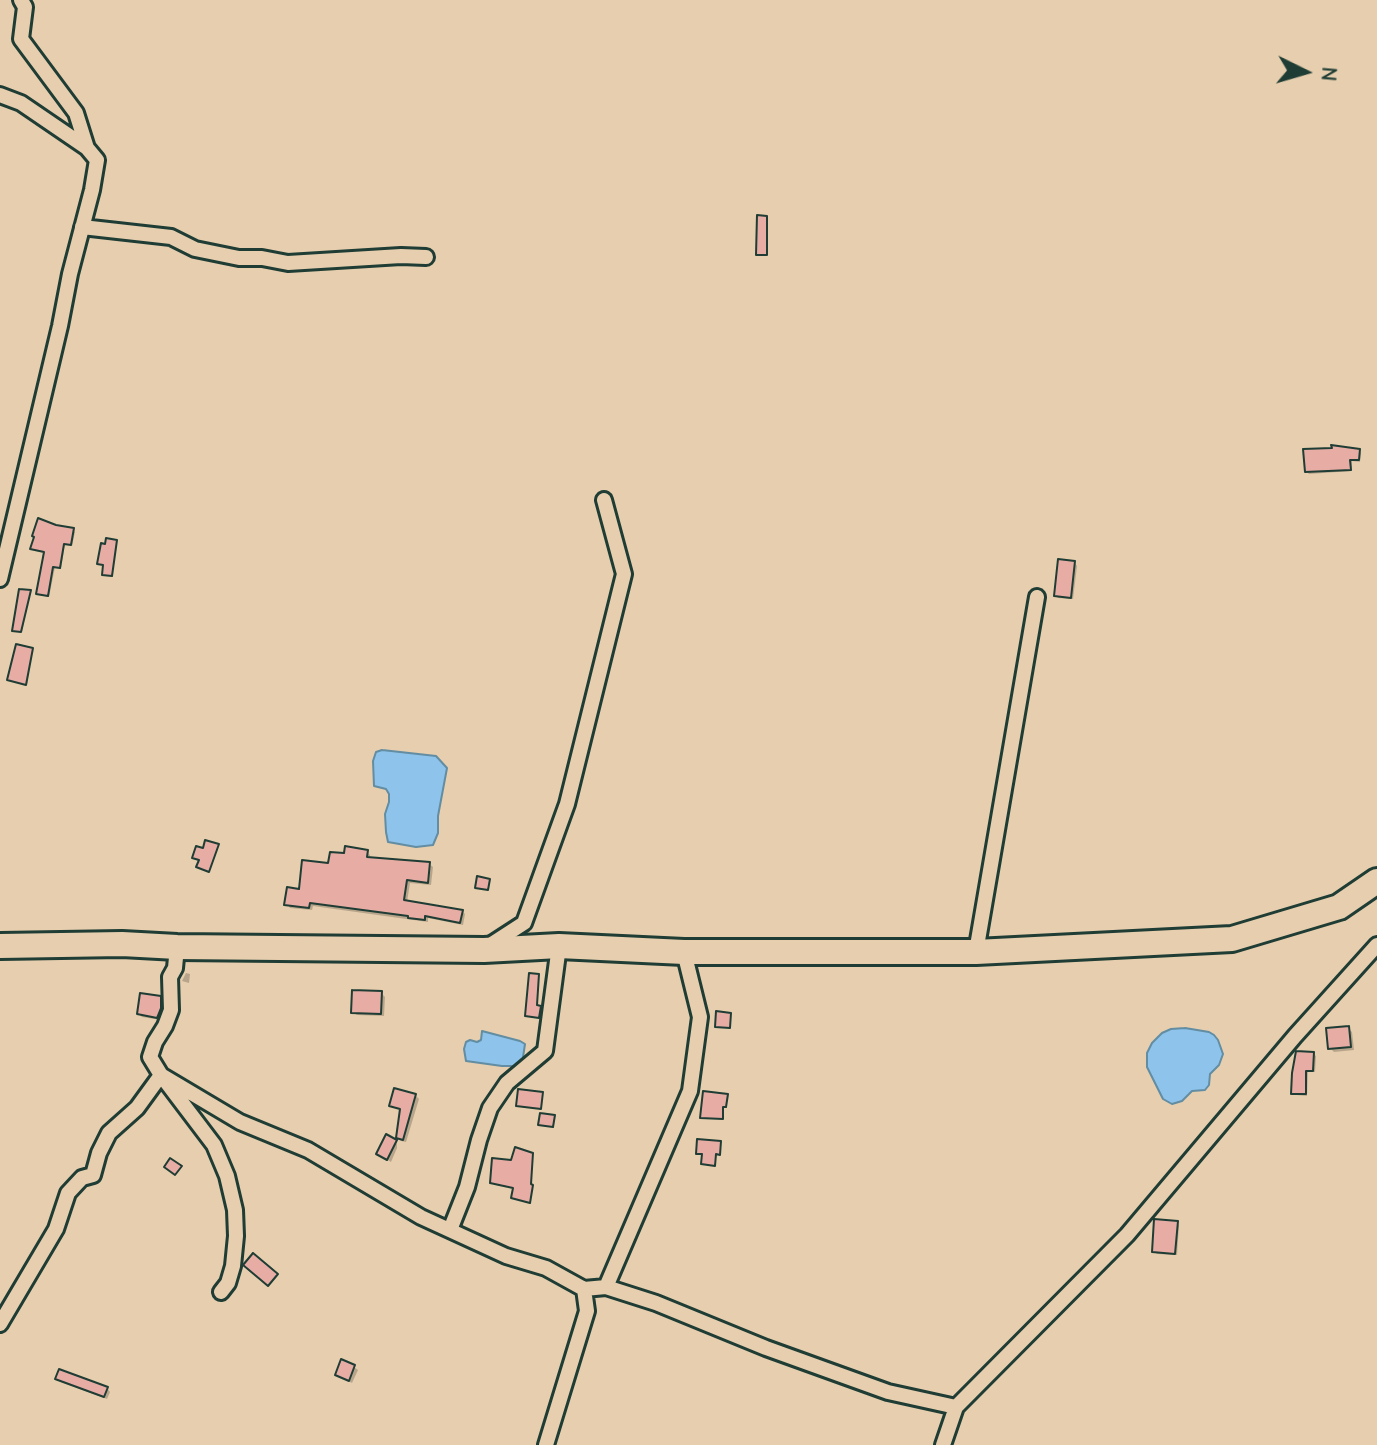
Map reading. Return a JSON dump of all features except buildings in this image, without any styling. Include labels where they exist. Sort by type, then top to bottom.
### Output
[{"type":"highway","points":[[0,946],[122,944],[484,950],[559,946],[684,952],[976,952],[1232,939],[1339,907],[1377,881]]},
{"type":"street","points":[[21,0],[25,7],[21,39],[76,113],[87,148]]},
{"type":"street","points":[[0,95],[21,103],[87,148],[97,160],[0,579]]},
{"type":"street","points":[[82,227],[171,237],[195,249],[288,263],[389,256],[426,257]]},
{"type":"street","points":[[484,950],[524,923],[567,804],[624,574],[604,500]]},
{"type":"street","points":[[976,952],[1037,597]]},
{"type":"street","points":[[943,1445],[956,1407],[1127,1235],[1295,1036],[1377,945]]},
{"type":"street","points":[[450,1230],[467,1187],[490,1108],[507,1083],[545,1051],[559,946]]},
{"type":"street","points":[[177,947],[175,968],[170,977],[171,1010],[150,1057],[214,1145],[227,1176],[235,1210],[236,1236],[233,1266],[228,1283],[221,1292]]},
{"type":"street","points":[[606,1287],[690,1091],[700,1017],[684,952]]},
{"type":"street","points":[[161,1075],[240,1122],[308,1150],[421,1217],[506,1256],[546,1268],[584,1289],[606,1287],[656,1303],[766,1348],[888,1392],[956,1407]]},
{"type":"street","points":[[0,1324],[56,1229],[68,1193],[82,1178],[93,1175],[109,1133],[137,1108],[161,1075]]},
{"type":"street","points":[[546,1445],[587,1311],[584,1289]]},
{"type":"water","points":[[376,752],[436,756],[447,768],[438,833],[433,845],[416,847],[388,842],[385,814],[389,794],[386,789],[374,786],[373,761]]},
{"type":"water","points":[[1185,1028],[1214,1035],[1223,1054],[1219,1065],[1210,1074],[1205,1090],[1192,1091],[1182,1101],[1172,1104],[1163,1099],[1147,1067],[1147,1053],[1162,1033]]},
{"type":"water","points":[[482,1031],[525,1044],[522,1064],[502,1066],[466,1061],[466,1042],[481,1040]]}]
